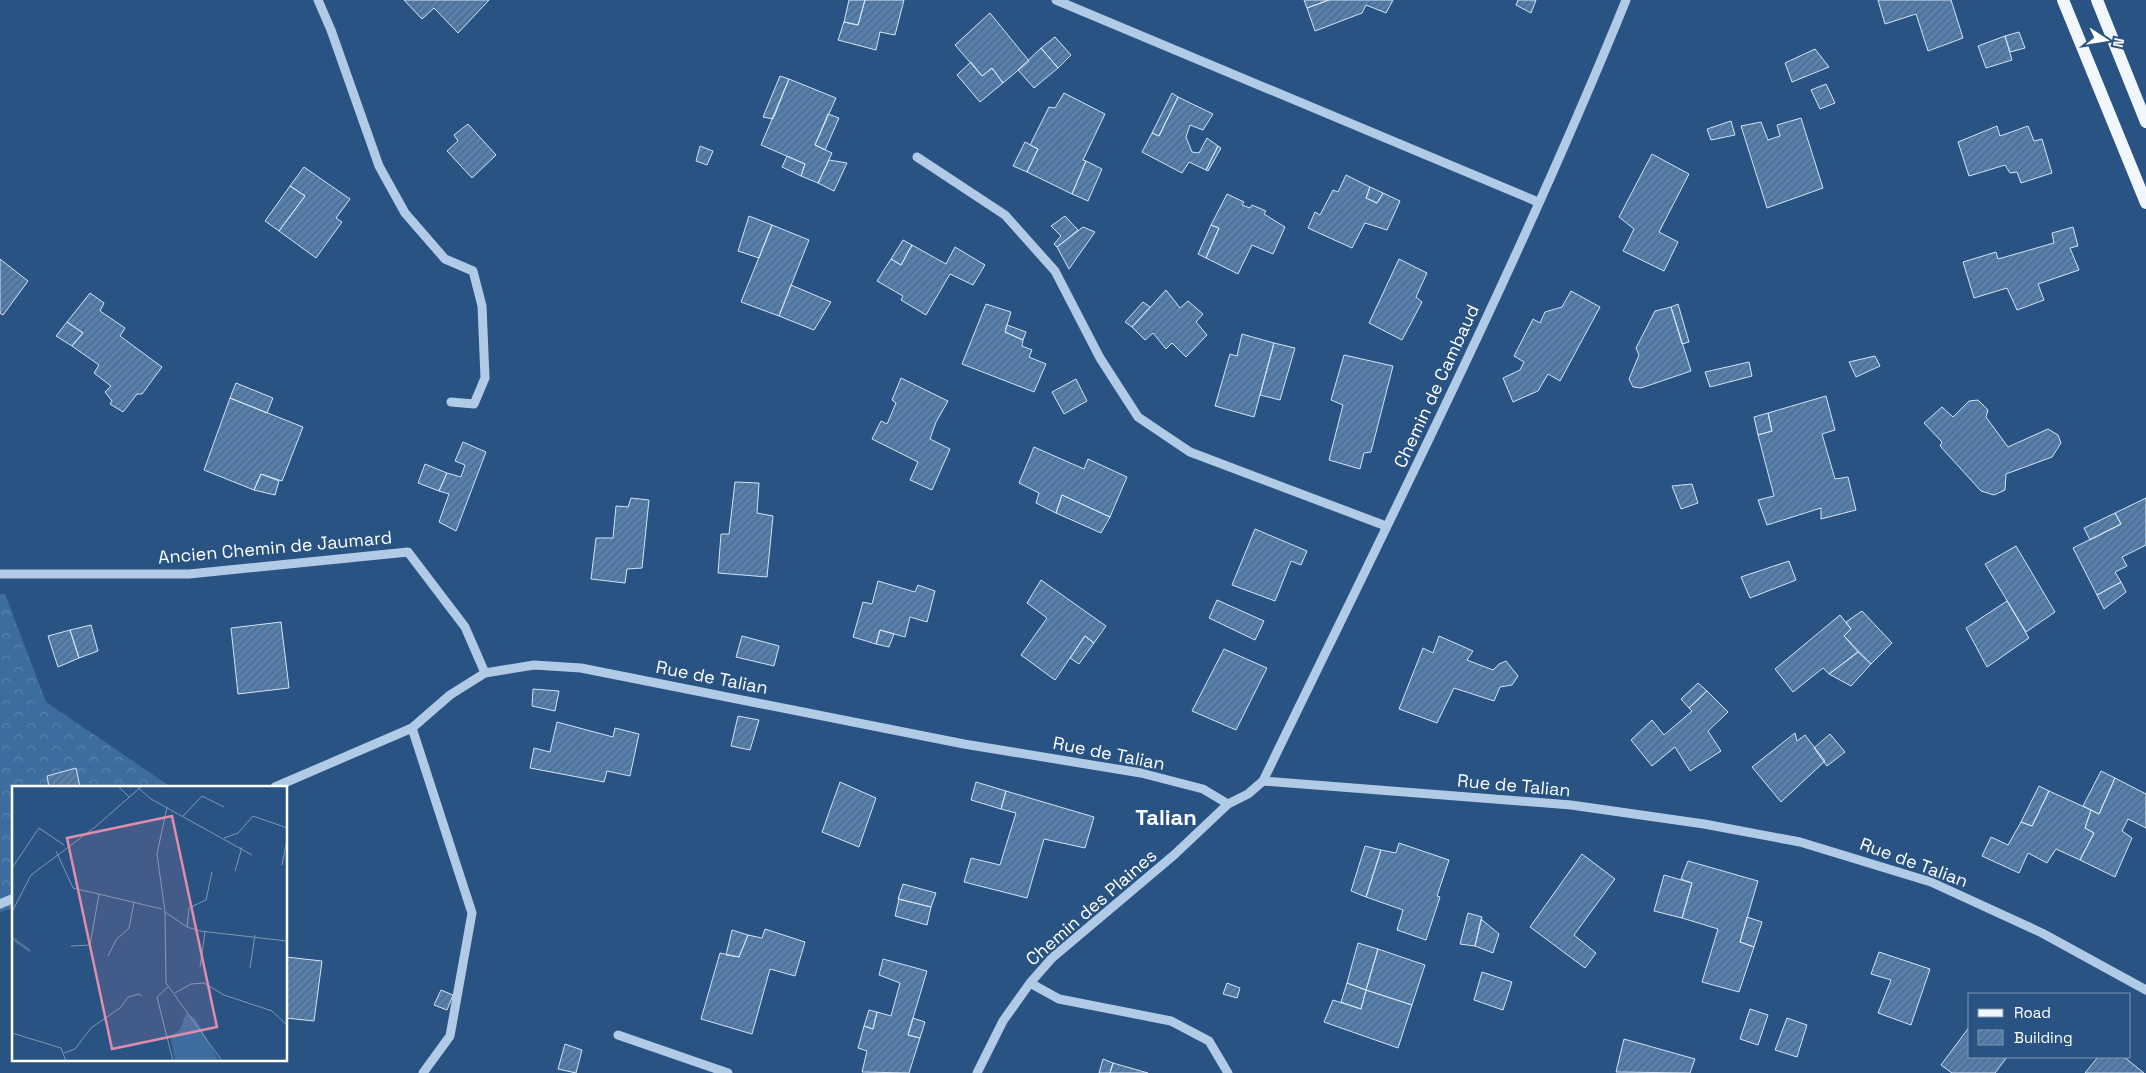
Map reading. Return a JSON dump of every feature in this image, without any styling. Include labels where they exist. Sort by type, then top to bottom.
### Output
[{"type":"main road","points":[[2063,0],[2146,202]]},
{"type":"main road","points":[[2097,0],[2146,122]]},
{"type":"street","points":[[318,0],[331,30],[378,166],[405,213],[445,259],[473,271],[482,306],[484,378],[474,404],[451,402]]},
{"type":"street","points":[[1056,0],[1538,202]]},
{"type":"street","name":"Chemin de Cambaud","points":[[1263,781],[1460,378],[1626,0]]},
{"type":"street","points":[[917,157],[1005,215],[1055,271],[1100,358],[1138,417],[1190,452],[1386,526]]},
{"type":"street","name":"Ancien Chemin de Jaumard","points":[[0,574],[189,574],[408,552],[465,627],[484,673]]},
{"type":"street","name":"Rue de Talian","points":[[277,786],[412,728],[450,695],[484,673],[534,665],[581,668],[964,744],[1142,773],[1203,790],[1228,804]]},
{"type":"street","points":[[412,728],[472,914],[450,1036],[423,1073]]},
{"type":"street","points":[[1228,804],[1248,794],[1263,781]]},
{"type":"street","name":"Rue de Talian","points":[[1263,781],[1571,805],[1704,824],[1800,842],[1931,882],[2042,933],[2146,990]]},
{"type":"street","name":"Chemin des Plaines","points":[[977,1073],[1003,1021],[1030,983],[1052,958],[1174,855],[1228,804]]},
{"type":"street","points":[[0,904],[12,899]]},
{"type":"street","points":[[1030,983],[1059,999],[1172,1021],[1209,1041],[1228,1073]]},
{"type":"street","points":[[618,1035],[728,1073]]},
{"type":"green space","points":[[0,594],[5,594],[46,702],[170,786],[12,786],[12,909],[0,912]]},
{"type":"building","points":[[404,0],[489,0],[458,33],[434,8],[422,19]]},
{"type":"building","points":[[849,0],[865,0],[858,25],[844,22]]},
{"type":"building","points":[[865,0],[904,0],[895,35],[880,32],[876,50],[838,40],[844,22],[858,25]]},
{"type":"building","points":[[1304,0],[1329,0],[1307,8]]},
{"type":"building","points":[[1329,0],[1393,0],[1386,13],[1366,5],[1362,13],[1315,31],[1307,8]]},
{"type":"building","points":[[1518,0],[1536,0],[1531,13],[1516,5]]},
{"type":"building","points":[[1878,0],[1951,0],[1963,38],[1928,51],[1916,14],[1885,24]]},
{"type":"building","points":[[990,13],[1029,61],[1003,83],[992,68],[982,76],[955,45]]},
{"type":"building","points":[[2019,32],[2025,48],[2010,52],[2005,36]]},
{"type":"building","points":[[2005,36],[2012,60],[1986,68],[1978,46]]},
{"type":"building","points":[[1055,37],[1071,55],[1058,68],[1041,48]]},
{"type":"building","points":[[1041,48],[1058,68],[1034,88],[1018,70]]},
{"type":"building","points":[[1815,49],[1829,67],[1792,82],[1785,63]]},
{"type":"building","points":[[971,62],[982,76],[992,68],[1003,83],[980,102],[957,75]]},
{"type":"building","points":[[780,76],[789,79],[773,119],[763,117]]},
{"type":"building","points":[[789,79],[836,98],[815,145],[832,153],[818,183],[801,176],[805,164],[761,145]]},
{"type":"building","points":[[1826,84],[1835,103],[1820,109],[1811,90]]},
{"type":"building","points":[[1064,93],[1105,114],[1083,160],[1086,161],[1072,194],[1027,172],[1038,149],[1030,145],[1049,107],[1055,108]]},
{"type":"building","points":[[1172,93],[1178,97],[1159,136],[1152,133]]},
{"type":"building","points":[[1178,97],[1213,114],[1203,130],[1190,125],[1186,137],[1192,152],[1199,153],[1207,138],[1218,146],[1206,170],[1189,162],[1182,173],[1142,152],[1152,133],[1159,136]]},
{"type":"building","points":[[828,114],[839,118],[825,150],[815,145]]},
{"type":"building","points":[[1801,118],[1823,188],[1767,208],[1741,126],[1761,122],[1768,140],[1780,136],[1777,125]]},
{"type":"building","points":[[1731,121],[1735,135],[1711,140],[1707,129]]},
{"type":"building","points":[[468,124],[496,155],[472,178],[447,151],[458,141],[454,135]]},
{"type":"building","points":[[1997,126],[2000,136],[2028,126],[2034,141],[2042,139],[2052,173],[2021,183],[2017,172],[2010,173],[2005,165],[1969,176],[1958,142]]},
{"type":"building","points":[[1025,142],[1038,149],[1027,172],[1013,166]]},
{"type":"building","points":[[700,146],[713,151],[707,165],[696,161]]},
{"type":"building","points":[[1218,146],[1221,148],[1208,171],[1206,170]]},
{"type":"building","points":[[1652,154],[1689,174],[1659,232],[1678,242],[1664,271],[1623,251],[1634,229],[1619,217]]},
{"type":"building","points":[[787,156],[805,164],[801,176],[782,167]]},
{"type":"building","points":[[829,160],[847,163],[834,191],[818,183]]},
{"type":"building","points":[[1086,161],[1102,169],[1088,201],[1072,194]]},
{"type":"building","points":[[304,167],[350,199],[336,218],[342,222],[316,258],[279,231],[305,196],[290,186]]},
{"type":"building","points":[[1346,175],[1370,187],[1366,198],[1377,203],[1383,193],[1400,201],[1387,230],[1365,223],[1352,248],[1308,228],[1315,212],[1320,215],[1333,190],[1338,192]]},
{"type":"building","points":[[290,186],[305,196],[279,231],[265,221]]},
{"type":"building","points":[[1370,187],[1383,193],[1377,203],[1366,198]]},
{"type":"building","points":[[1227,194],[1244,202],[1242,205],[1250,208],[1252,205],[1266,211],[1264,214],[1285,227],[1273,254],[1252,245],[1238,274],[1206,258],[1219,228],[1211,225]]},
{"type":"building","points":[[749,216],[772,225],[759,258],[738,251]]},
{"type":"building","points":[[1065,216],[1078,230],[1057,247],[1054,244],[1061,236],[1051,226]]},
{"type":"building","points":[[772,225],[809,240],[779,316],[741,302]]},
{"type":"building","points":[[1211,225],[1219,228],[1206,258],[1198,254]]},
{"type":"building","points":[[1083,227],[1095,232],[1069,269],[1057,247]]},
{"type":"building","points":[[2073,227],[2078,246],[2070,248],[2079,270],[2038,284],[2044,300],[2017,310],[2007,288],[1974,298],[1963,262],[1996,252],[1998,259],[2054,243],[2052,233]]},
{"type":"building","points":[[903,240],[912,245],[901,265],[891,259]]},
{"type":"building","points":[[912,245],[946,264],[955,247],[985,265],[973,285],[950,274],[926,315],[901,300],[903,296],[877,281],[891,259],[901,265]]},
{"type":"building","points":[[0,259],[28,281],[3,315],[0,313]]},
{"type":"building","points":[[1399,259],[1427,273],[1416,297],[1422,302],[1402,340],[1369,323]]},
{"type":"building","points":[[791,285],[831,302],[814,330],[779,316]]},
{"type":"building","points":[[1166,290],[1180,308],[1188,301],[1203,314],[1196,322],[1207,335],[1186,357],[1172,343],[1166,349],[1153,333],[1145,340],[1132,327]]},
{"type":"building","points":[[1571,291],[1600,307],[1560,381],[1548,374],[1538,391],[1513,402],[1503,378],[1520,370],[1524,362],[1514,356],[1533,319],[1540,323],[1545,312],[1562,307]]},
{"type":"building","points":[[90,293],[104,303],[100,311],[125,328],[120,336],[162,367],[142,394],[137,394],[123,412],[110,404],[112,401],[105,392],[111,386],[94,373],[99,365],[72,346],[83,333],[67,322]]},
{"type":"building","points":[[1143,302],[1150,307],[1132,327],[1125,322]]},
{"type":"building","points":[[986,304],[1011,312],[1005,332],[1023,340],[1022,346],[1032,350],[1029,357],[1046,364],[1034,392],[962,364]]},
{"type":"building","points":[[1678,304],[1689,342],[1682,344],[1671,307]]},
{"type":"building","points":[[1671,307],[1691,371],[1641,388],[1633,387],[1629,379],[1639,355],[1636,348],[1655,311]]},
{"type":"building","points":[[67,322],[83,333],[72,346],[56,336]]},
{"type":"building","points":[[1007,325],[1026,332],[1023,340],[1005,332]]},
{"type":"building","points":[[1242,334],[1274,343],[1254,417],[1215,406],[1230,354],[1237,356]]},
{"type":"building","points":[[1274,343],[1295,348],[1280,400],[1260,395]]},
{"type":"building","points":[[1344,355],[1393,366],[1371,452],[1364,453],[1360,469],[1329,460],[1343,405],[1331,400]]},
{"type":"building","points":[[1875,356],[1880,366],[1856,377],[1849,362]]},
{"type":"building","points":[[1749,362],[1752,376],[1710,387],[1705,372]]},
{"type":"building","points":[[901,378],[948,401],[936,422],[930,439],[950,449],[932,490],[910,480],[918,462],[872,439],[881,421],[887,424],[896,403],[892,400]]},
{"type":"building","points":[[1076,379],[1087,401],[1064,414],[1052,392]]},
{"type":"building","points":[[236,383],[273,398],[267,413],[230,398]]},
{"type":"building","points":[[1826,396],[1835,430],[1822,434],[1835,479],[1848,477],[1856,510],[1821,519],[1821,508],[1767,525],[1758,500],[1774,496],[1758,435],[1772,431],[1768,413]]},
{"type":"building","points":[[230,398],[303,427],[282,481],[261,474],[254,490],[204,470]]},
{"type":"building","points":[[1978,400],[1988,410],[1986,417],[2008,447],[2048,429],[2058,435],[2061,443],[2052,457],[2006,474],[2005,490],[1994,495],[1981,491],[1940,446],[1942,442],[1924,423],[1942,407],[1953,417],[1969,401]]},
{"type":"building","points":[[1768,413],[1772,431],[1758,435],[1754,417]]},
{"type":"building","points":[[463,442],[486,452],[456,531],[439,522],[449,494],[439,491],[447,473],[461,477],[465,465],[455,461]]},
{"type":"building","points":[[1034,447],[1084,469],[1088,459],[1127,477],[1110,517],[1062,495],[1056,513],[1036,503],[1039,493],[1019,483]]},
{"type":"building","points":[[425,464],[447,473],[439,491],[418,483]]},
{"type":"building","points":[[261,474],[279,481],[275,495],[254,490]]},
{"type":"building","points":[[735,482],[759,483],[757,513],[773,516],[767,577],[718,573],[721,534],[729,534]]},
{"type":"building","points":[[1692,484],[1698,503],[1681,509],[1672,486]]},
{"type":"building","points":[[1062,495],[1110,517],[1101,533],[1056,513]]},
{"type":"building","points":[[631,498],[649,500],[642,568],[627,569],[625,583],[591,579],[596,538],[613,538],[616,506],[628,507]]},
{"type":"building","points":[[2146,498],[2146,545],[2122,557],[2127,566],[2115,572],[2121,582],[2097,595],[2073,548],[2121,524],[2115,513]]},
{"type":"building","points":[[2115,513],[2121,524],[2090,540],[2084,528]]},
{"type":"building","points":[[1255,529],[1307,551],[1301,565],[1291,561],[1275,601],[1232,585]]},
{"type":"building","points":[[2016,546],[2055,612],[2026,632],[1985,564]]},
{"type":"building","points":[[1789,561],[1796,580],[1750,598],[1741,577]]},
{"type":"building","points":[[1041,580],[1106,626],[1094,643],[1085,636],[1055,680],[1021,655],[1047,618],[1027,603]]},
{"type":"building","points":[[878,581],[915,592],[918,585],[935,591],[927,622],[910,617],[905,637],[880,630],[876,644],[853,637],[863,602],[872,604]]},
{"type":"building","points":[[2121,582],[2126,592],[2104,609],[2097,595]]},
{"type":"building","points":[[1217,600],[1264,621],[1255,640],[1209,618]]},
{"type":"building","points":[[2007,601],[2029,638],[1987,667],[1966,628]]},
{"type":"building","points":[[1862,611],[1892,643],[1871,664],[1844,636],[1851,629],[1846,622]]},
{"type":"building","points":[[1840,615],[1851,629],[1844,636],[1858,652],[1829,674],[1823,668],[1793,692],[1775,669]]},
{"type":"building","points":[[281,622],[289,688],[238,694],[231,628]]},
{"type":"building","points":[[91,625],[98,651],[79,658],[70,630]]},
{"type":"building","points":[[70,630],[79,658],[58,667],[48,636]]},
{"type":"building","points":[[880,630],[894,634],[889,647],[876,644]]},
{"type":"building","points":[[742,636],[779,646],[774,666],[736,657]]},
{"type":"building","points":[[1085,636],[1094,643],[1079,664],[1070,658]]},
{"type":"building","points":[[1439,636],[1473,651],[1467,660],[1493,670],[1499,664],[1506,661],[1518,676],[1512,685],[1500,687],[1494,701],[1454,688],[1437,723],[1399,709],[1423,648],[1433,653]]},
{"type":"building","points":[[1224,649],[1267,668],[1236,730],[1192,711]]},
{"type":"building","points":[[1858,652],[1871,664],[1851,686],[1829,674]]},
{"type":"building","points":[[1698,683],[1707,691],[1689,708],[1681,699]]},
{"type":"building","points":[[533,689],[559,691],[555,711],[532,706]]},
{"type":"building","points":[[1707,691],[1728,712],[1708,731],[1721,751],[1690,771],[1675,747],[1652,766],[1631,740],[1652,720],[1664,735],[1692,711],[1689,708]]},
{"type":"building","points":[[738,716],[759,720],[750,750],[731,746]]},
{"type":"building","points":[[557,722],[613,737],[615,728],[639,734],[630,776],[607,771],[604,782],[530,768],[534,748],[550,752]]},
{"type":"building","points":[[1795,733],[1797,741],[1805,735],[1825,761],[1781,802],[1752,767]]},
{"type":"building","points":[[1830,734],[1845,752],[1827,766],[1814,748]]},
{"type":"building","points":[[76,768],[80,786],[49,786],[47,776]]},
{"type":"building","points":[[2101,771],[2115,778],[2099,814],[2083,806]]},
{"type":"building","points":[[2115,778],[2146,794],[2146,828],[2128,819],[2122,831],[2132,838],[2115,877],[2080,860],[2094,833],[2085,828],[2091,810],[2099,814]]},
{"type":"building","points":[[840,782],[876,798],[859,847],[822,832]]},
{"type":"building","points":[[976,782],[1006,791],[1001,809],[971,800]]},
{"type":"building","points":[[2039,786],[2049,791],[2032,826],[2021,822]]},
{"type":"building","points":[[1006,791],[1094,817],[1085,848],[1044,839],[1027,898],[964,882],[971,858],[1000,865],[1016,813],[1001,809]]},
{"type":"building","points":[[2049,791],[2091,810],[2085,828],[2094,833],[2080,860],[2056,849],[2047,863],[2028,853],[2019,873],[1982,856],[1991,837],[2008,845],[2021,822],[2032,826]]},
{"type":"building","points":[[1399,843],[1449,860],[1437,896],[1440,897],[1426,940],[1397,930],[1403,910],[1366,897],[1381,850],[1396,853]]},
{"type":"building","points":[[1365,846],[1381,850],[1366,897],[1351,891]]},
{"type":"building","points":[[1582,854],[1615,879],[1574,935],[1596,953],[1585,968],[1530,927]]},
{"type":"building","points":[[1688,861],[1758,881],[1740,942],[1754,947],[1739,992],[1702,982],[1718,929],[1682,918],[1692,883],[1681,879]]},
{"type":"building","points":[[1664,875],[1692,883],[1682,918],[1654,911]]},
{"type":"building","points":[[903,884],[936,893],[931,907],[898,899]]},
{"type":"building","points":[[899,899],[931,907],[927,925],[895,916]]},
{"type":"building","points":[[1468,913],[1482,917],[1475,946],[1460,944]]},
{"type":"building","points":[[1747,917],[1762,922],[1754,947],[1740,942]]},
{"type":"building","points":[[1481,919],[1499,934],[1493,953],[1475,946]]},
{"type":"building","points":[[765,929],[805,942],[795,976],[770,969],[752,1034],[701,1019],[720,953],[739,957],[748,935],[762,938]]},
{"type":"building","points":[[732,930],[748,935],[739,957],[726,955]]},
{"type":"building","points":[[1358,943],[1378,949],[1366,990],[1347,983]]},
{"type":"building","points":[[1378,949],[1425,965],[1412,1005],[1366,990]]},
{"type":"building","points":[[1879,952],[1930,969],[1911,1025],[1878,1013],[1891,980],[1871,974]]},
{"type":"building","points":[[288,957],[322,961],[314,1021],[288,1018]]},
{"type":"building","points":[[883,959],[927,971],[908,1035],[920,1038],[909,1073],[862,1072],[867,1051],[858,1048],[864,1026],[873,1029],[877,1012],[891,1016],[900,983],[879,975]]},
{"type":"building","points":[[1482,972],[1512,982],[1503,1010],[1474,1000]]},
{"type":"building","points":[[1227,983],[1240,988],[1237,998],[1223,994]]},
{"type":"building","points":[[1347,983],[1366,990],[1361,1009],[1341,1002]]},
{"type":"building","points":[[441,990],[453,995],[447,1010],[434,1005]]},
{"type":"building","points":[[1366,990],[1412,1005],[1398,1048],[1324,1022],[1333,1000],[1361,1009]]},
{"type":"building","points":[[1750,1009],[1768,1015],[1758,1045],[1740,1039]]},
{"type":"building","points":[[869,1010],[877,1012],[873,1029],[864,1026]]},
{"type":"building","points":[[913,1018],[925,1022],[920,1038],[908,1035]]},
{"type":"building","points":[[1787,1018],[1807,1025],[1797,1057],[1775,1050]]},
{"type":"building","points":[[1968,1029],[1968,1058],[2006,1058],[1995,1073],[1952,1073],[1941,1065]]},
{"type":"building","points":[[1624,1039],[1695,1059],[1690,1073],[1616,1072]]},
{"type":"building","points":[[565,1044],[582,1050],[576,1073],[558,1069]]},
{"type":"building","points":[[2097,1058],[2125,1058],[2144,1073],[2085,1073]]},
{"type":"building","points":[[1103,1059],[1113,1063],[1110,1073],[1099,1073]]},
{"type":"building","points":[[1113,1063],[1148,1073],[1110,1073]]},
{"type":"district","name":"Talian","points":[[1166,817]]}]
